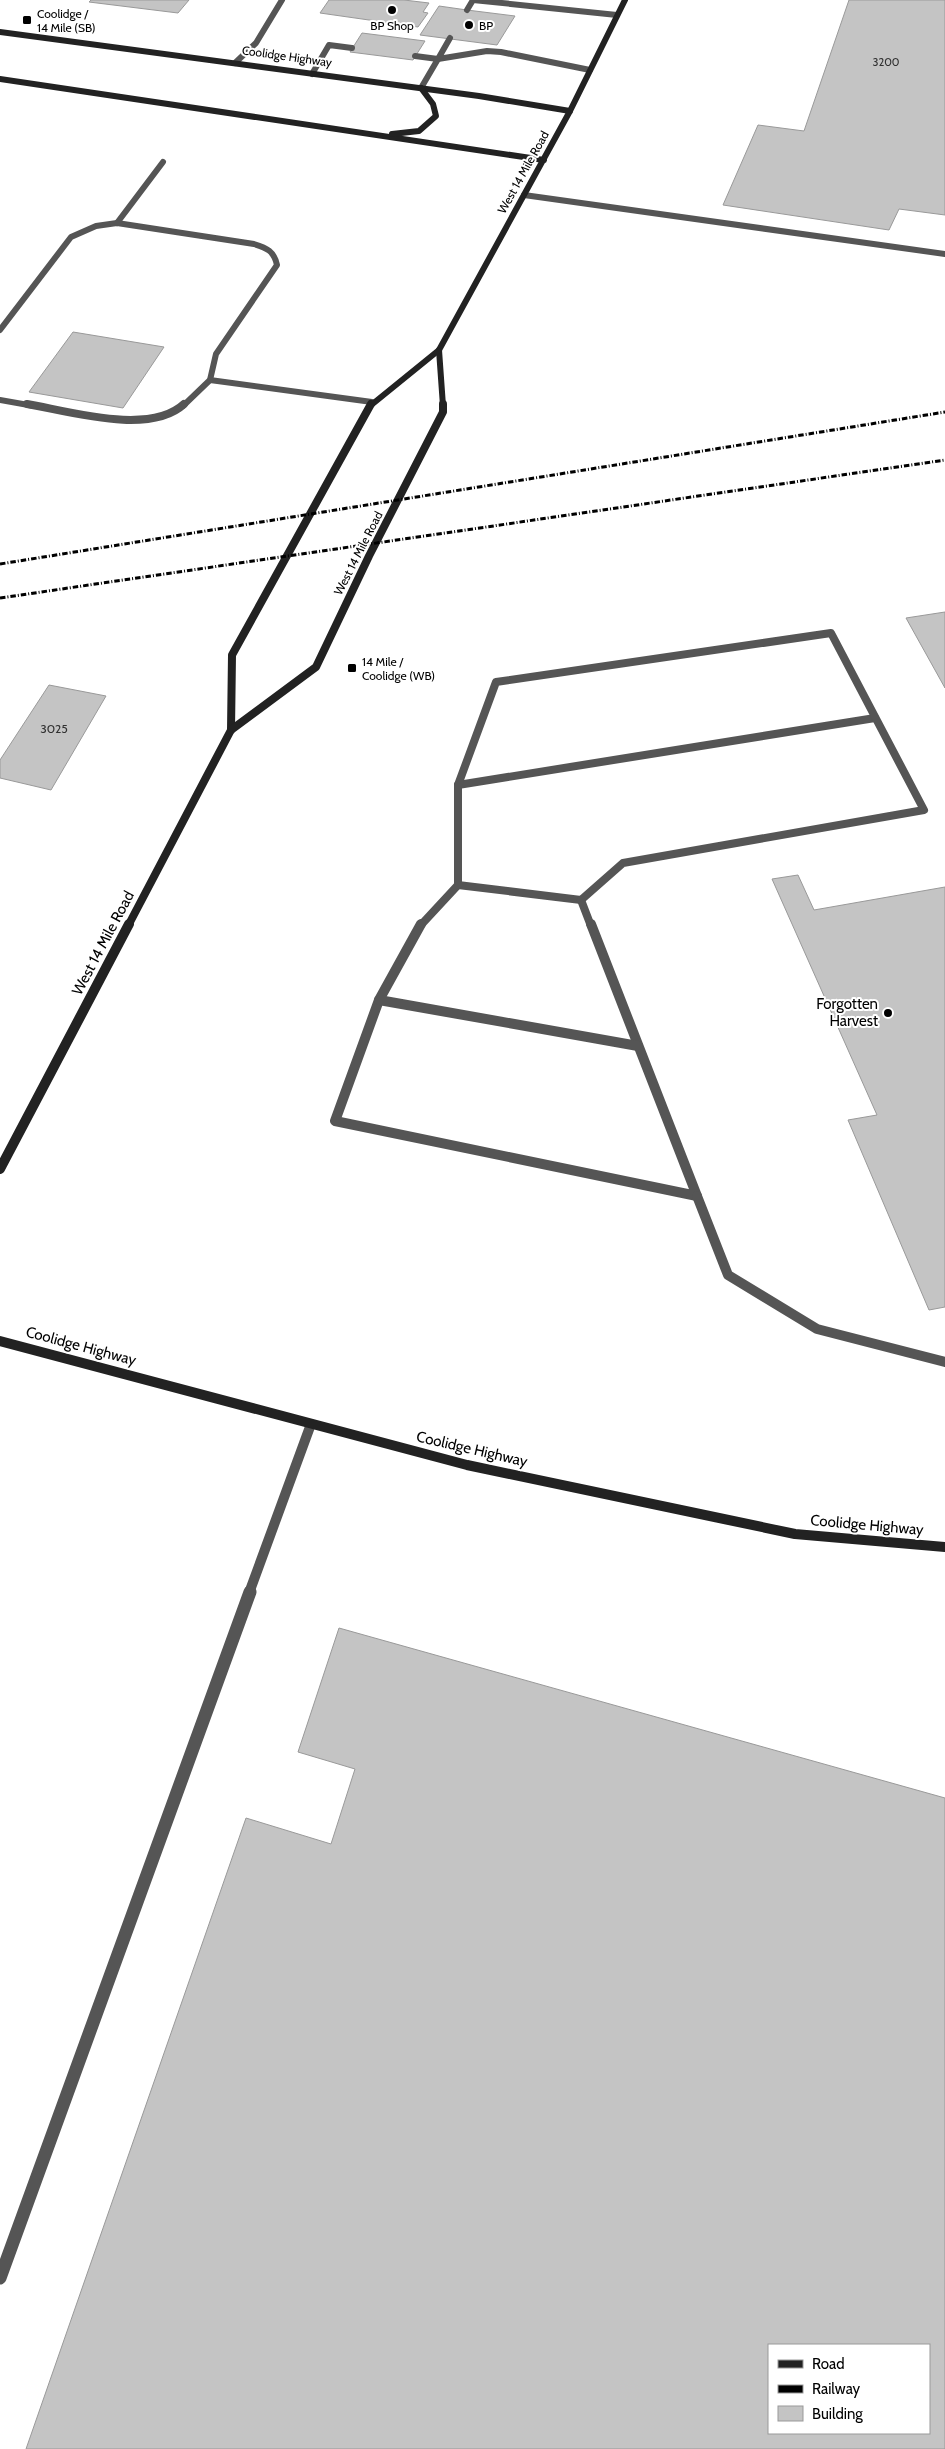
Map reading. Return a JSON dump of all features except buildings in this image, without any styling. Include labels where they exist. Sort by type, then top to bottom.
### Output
[{"type":"main road","name":"West 14 Mile Road","points":[[231,730],[232,655],[372,402],[439,350],[570,111],[624,0]]},
{"type":"main road","name":"Coolidge Highway","points":[[0,32],[421,88],[570,111]]},
{"type":"main road","points":[[0,78],[544,160]]},
{"type":"main road","points":[[371,135],[419,131],[436,116],[433,104],[421,88]]},
{"type":"main road","name":"West 14 Mile Road","points":[[0,1169],[231,730],[316,667],[369,556],[443,412],[439,350]]},
{"type":"main road","name":"Coolidge Highway","points":[[0,1340],[467,1465],[795,1534],[945,1547]]},
{"type":"lane","points":[[235,63],[256,43],[282,0]]},
{"type":"lane","points":[[467,10],[472,0],[617,15]]},
{"type":"lane","points":[[421,88],[432,66],[450,38]]},
{"type":"lane","points":[[312,74],[329,45],[352,48]]},
{"type":"lane","points":[[415,56],[438,59],[487,51],[501,52],[590,70]]},
{"type":"lane","points":[[117,223],[163,162]]},
{"type":"lane","points":[[524,195],[945,254]]},
{"type":"lane","points":[[0,330],[71,238],[96,226],[117,223],[254,244],[267,248],[276,255],[277,265],[216,354],[210,380],[180,408],[151,420],[128,421],[0,400]]},
{"type":"lane","points":[[210,380],[372,402]]},
{"type":"lane","points":[[458,885],[581,900],[622,863],[924,810],[830,633],[496,682],[458,785],[458,885],[418,928],[379,1000],[335,1121],[697,1196]]},
{"type":"lane","points":[[458,785],[876,718]]},
{"type":"lane","points":[[581,900],[728,1275],[817,1329],[945,1362]]},
{"type":"lane","points":[[379,1000],[638,1046]]},
{"type":"lane","points":[[0,2278],[311,1424]]},
{"type":"railway","points":[[0,564],[945,412]]},
{"type":"railway","points":[[0,598],[945,460]]},
{"type":"place","name":"BP Shop","points":[[392,10]]},
{"type":"place","name":"Coolidge / 14 Mile (SB)","points":[[27,20]]},
{"type":"place","name":"BP","points":[[469,25]]},
{"type":"place","name":"14 Mile / Coolidge (WB)","points":[[352,668]]},
{"type":"place","name":"Forgotten Harvest","points":[[888,1013]]}]
